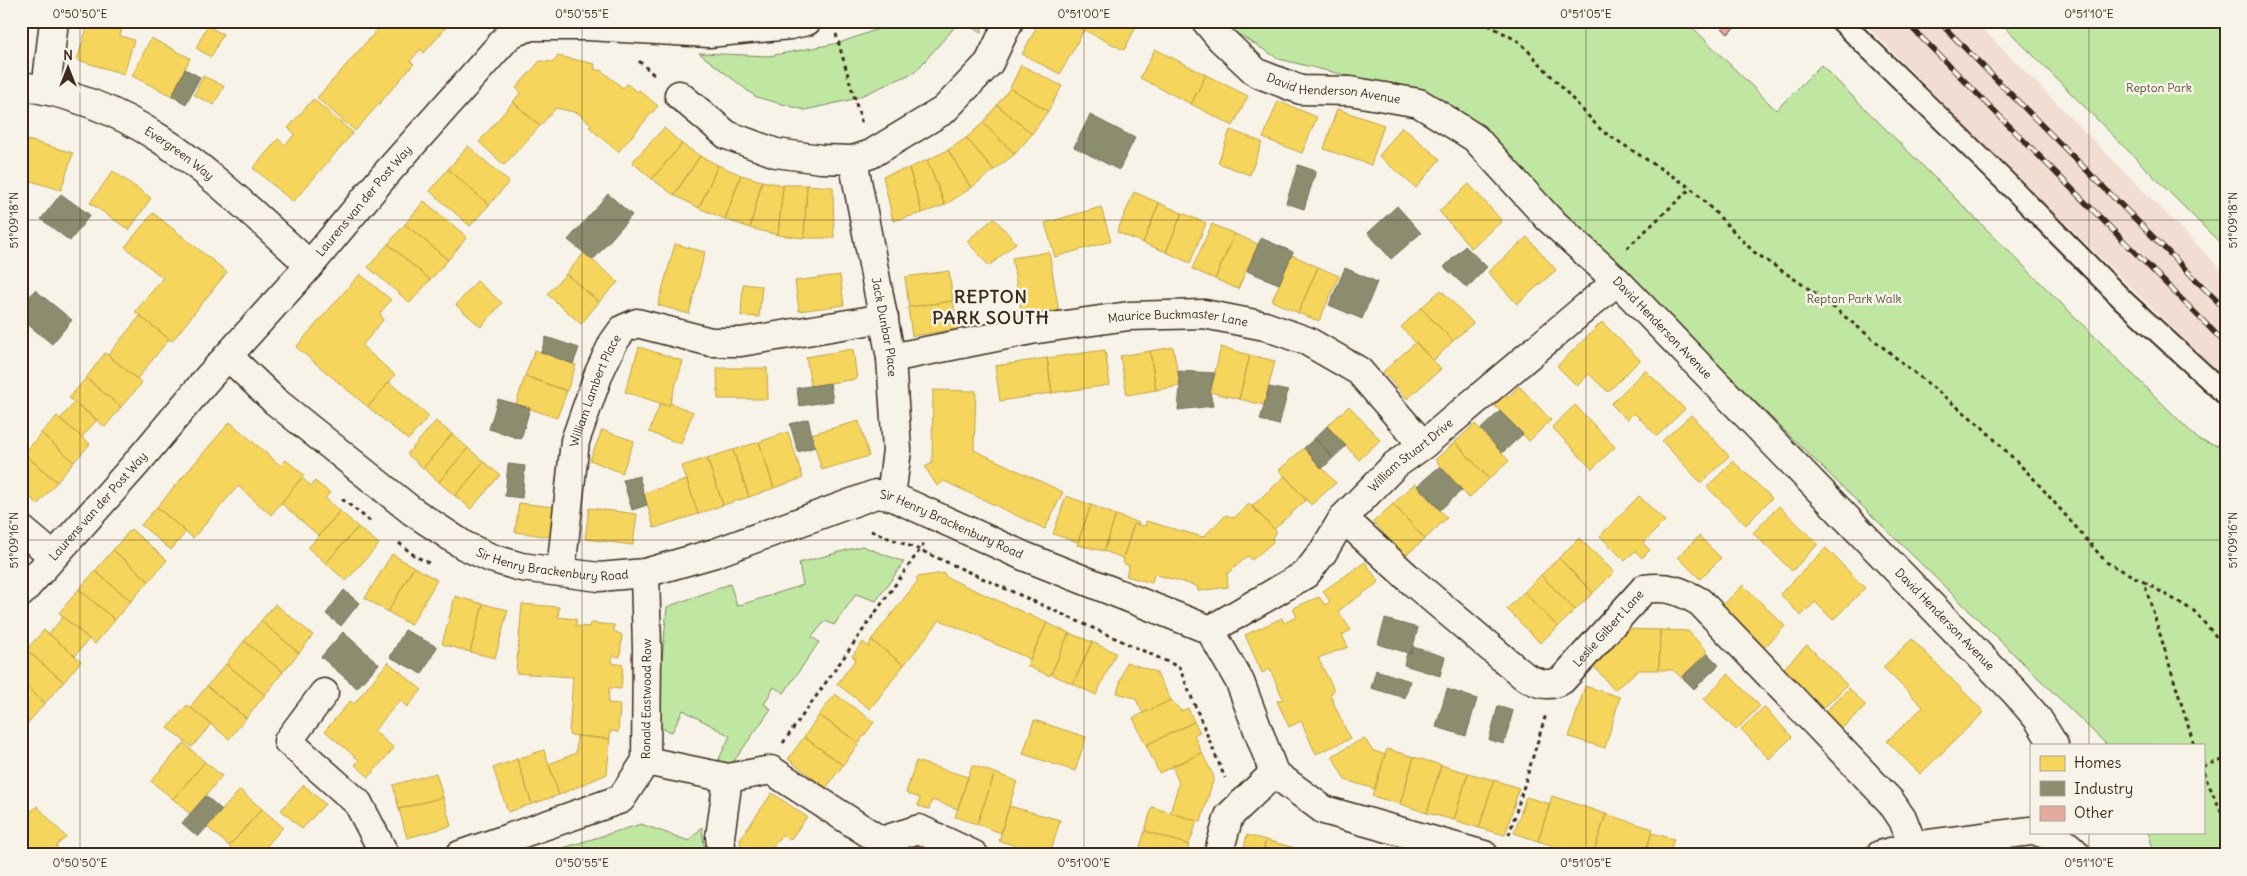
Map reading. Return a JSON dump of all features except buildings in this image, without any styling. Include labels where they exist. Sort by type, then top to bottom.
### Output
[{"type":"street","points":[[34,88],[54,21]]},
{"type":"street","name":"Laurens van der Post Way","points":[[21,593],[135,465],[228,356],[310,266],[384,176],[510,34],[531,26],[588,24],[709,33],[790,25],[807,21]]},
{"type":"street","points":[[679,95],[727,135],[776,153],[821,159],[862,157],[944,110],[989,63],[1009,21]]},
{"type":"street","name":"David Henderson Avenue","points":[[1206,21],[1221,40],[1257,73],[1301,90],[1350,91],[1419,103],[1475,138],[1548,218],[1611,275],[2016,692],[2038,719],[2053,744]]},
{"type":"street","name":"Evergreen Way","points":[[34,88],[88,101],[105,108],[163,140],[191,159],[310,266]]},
{"type":"street","name":"Jack Dunbar Place","points":[[862,157],[891,358],[897,450],[891,496]]},
{"type":"street","name":"William Stuart Drive","points":[[1210,630],[1306,574],[1323,552],[1343,518],[1395,465],[1423,445],[1611,275]]},
{"type":"street","name":"Maurice Buckmaster Lane","points":[[891,358],[1031,330],[1107,319],[1129,316],[1204,314],[1265,326],[1299,338],[1359,371],[1423,445]]},
{"type":"street","name":"William Lambert Place","points":[[561,571],[574,442],[599,373],[613,342],[623,329],[638,323],[711,342],[741,342],[884,318]]},
{"type":"street","name":"Sir Henry Brackenbury Road","points":[[228,356],[276,401],[434,527],[465,546],[491,558],[521,567],[599,577],[646,573],[715,553],[876,494],[891,496],[1026,557],[1210,630]]},
{"type":"street","points":[[1343,518],[1414,583],[1524,676],[1547,693]]},
{"type":"street","points":[[21,529],[53,556]]},
{"type":"street","name":"Ronald Eastwood Row","points":[[460,855],[621,799],[646,761],[646,573]]},
{"type":"street","name":"Leslie Gilbert Lane","points":[[1547,693],[1554,684],[1562,680],[1644,589],[1661,587],[1679,590],[1700,602],[1891,802],[1903,820],[1913,846]]},
{"type":"street","points":[[1210,630],[1240,682],[1274,773],[1324,810],[1484,855]]},
{"type":"street","points":[[324,693],[288,740],[358,803],[385,855]]},
{"type":"street","points":[[646,761],[728,778],[771,770],[881,841],[919,828],[974,855]]},
{"type":"street","points":[[1218,855],[1229,816],[1274,773]]},
{"type":"street","points":[[722,855],[720,837],[728,778]]},
{"type":"street","points":[[1880,855],[1913,846],[2035,834]]},
{"type":"street","points":[[2047,834],[2072,848],[2077,855]]},
{"type":"lane","points":[[1841,21],[2124,301],[2226,395]]},
{"type":"path","points":[[1481,21],[1520,42],[1602,131],[1691,188],[1754,252],[1818,295],[1982,427],[2034,479],[2106,562],[2194,611],[2226,648]]},
{"type":"path","points":[[835,28],[862,157]]},
{"type":"path","points":[[1611,275],[1691,188]]},
{"type":"path","points":[[763,772],[942,519]]},
{"type":"path","points":[[920,550],[1179,668],[1225,778],[1216,800],[1229,816]]},
{"type":"path","points":[[2144,582],[2194,744]]},
{"type":"path","points":[[1509,836],[1547,693]]},
{"type":"path","points":[[2204,766],[2226,759]]},
{"type":"path","points":[[2204,774],[2226,822]]},
{"type":"shaded area","points":[[1862,21],[1975,21],[2226,274],[2226,380],[1962,123]]},
{"type":"green space","points":[[901,21],[960,21],[915,72],[854,99],[805,110],[756,97],[699,53],[769,56],[839,43]]},
{"type":"green space","points":[[960,21],[981,21],[982,33]]},
{"type":"green space","name":"Repton Park Walk","points":[[1217,21],[1686,21],[1776,110],[1821,65],[2199,440],[2226,448],[2226,855],[2155,855],[2149,834],[2204,834],[2204,744],[2106,744],[1496,149],[1406,90],[1279,59]]},
{"type":"green space","name":"Repton Park","points":[[1999,21],[2226,21],[2226,249]]},
{"type":"green space","points":[[862,546],[904,562],[876,601],[856,594],[834,625],[825,621],[812,637],[819,642],[784,693],[774,687],[764,704],[771,709],[731,765],[718,761],[730,736],[683,710],[672,732],[656,726],[667,607],[730,584],[737,606],[803,585],[799,563]]},
{"type":"green space","points":[[641,824],[689,841],[702,827],[705,855],[540,855]]},
{"type":"railway","points":[[1905,21],[2226,344]]},
{"type":"railway","points":[[1938,21],[2226,310]]},
{"type":"district","name":"REPTON PARK SOUTH","points":[[991,307]]}]
